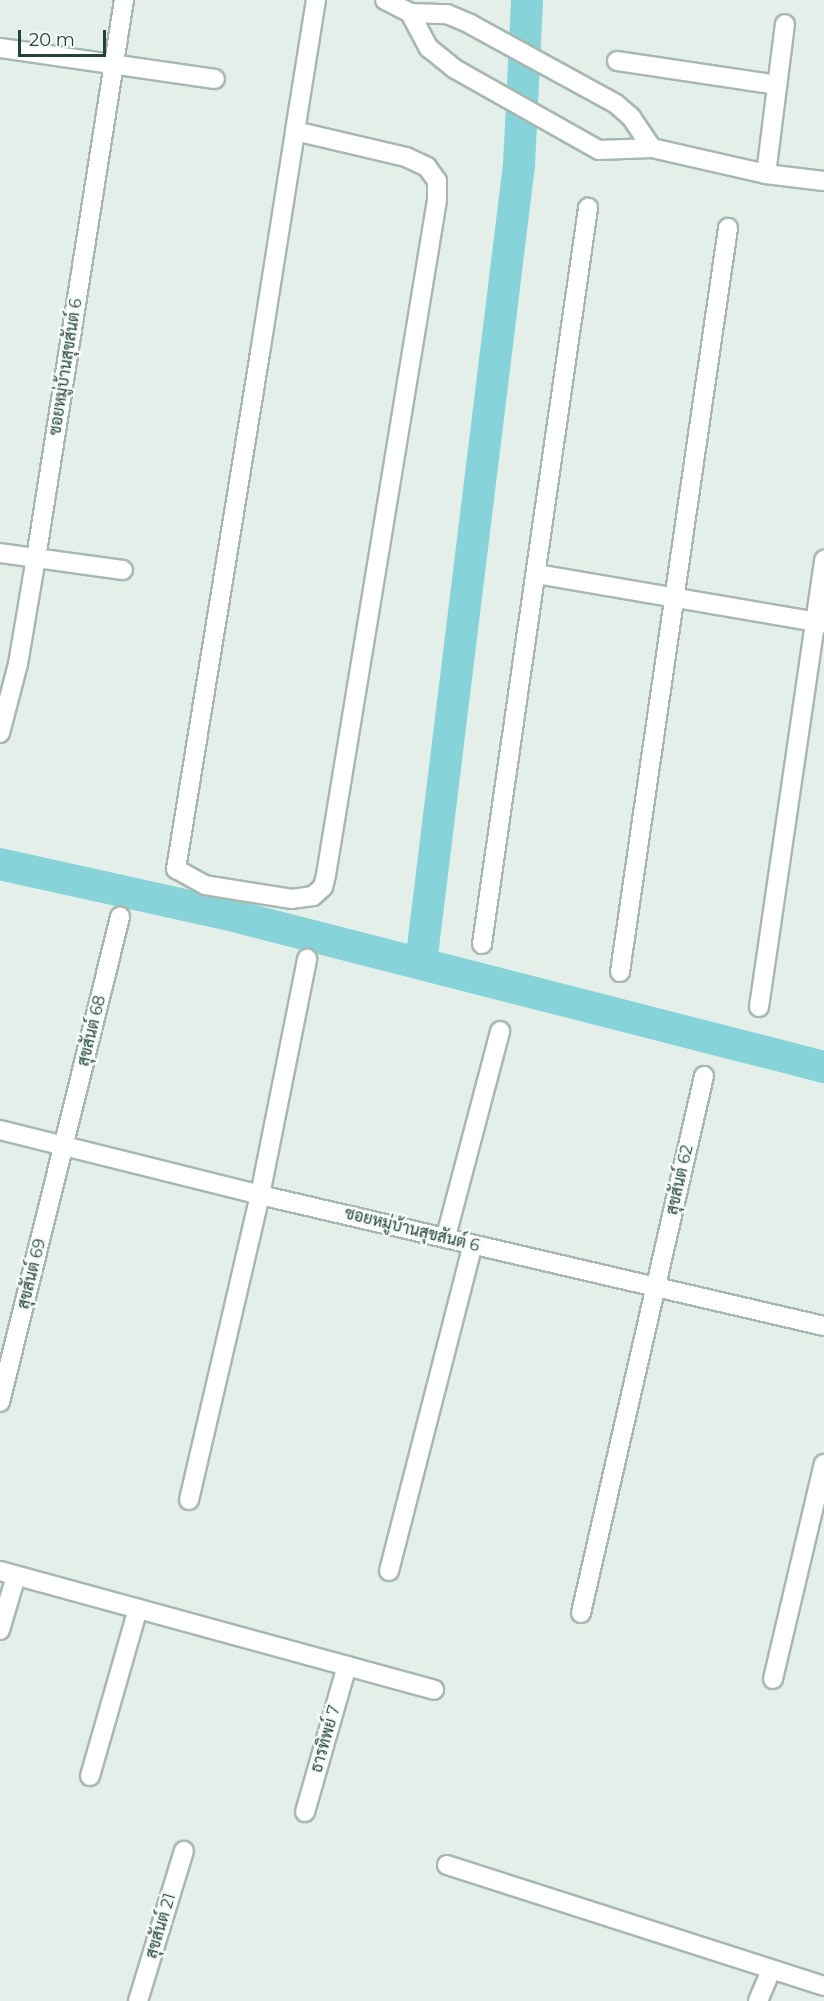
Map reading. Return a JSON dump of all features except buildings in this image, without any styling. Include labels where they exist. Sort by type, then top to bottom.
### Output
[{"type":"street","name":"ซอยหมู่บ้านสุขสันต์ 6","points":[[0,733],[18,664],[36,558],[124,0]]},
{"type":"street","points":[[295,131],[406,157],[427,166],[437,181],[437,200],[326,875],[323,887],[313,896],[292,899],[206,885],[176,869],[316,0]]},
{"type":"street","points":[[385,0],[410,13],[447,14],[470,24],[616,104],[631,117],[652,148]]},
{"type":"street","points":[[410,13],[429,48],[455,69],[599,150],[652,148],[766,174],[824,181]]},
{"type":"street","points":[[766,174],[785,24]]},
{"type":"street","points":[[0,48],[215,79]]},
{"type":"street","points":[[617,61],[777,85]]},
{"type":"street","points":[[482,944],[588,208]]},
{"type":"street","points":[[620,972],[728,228]]},
{"type":"street","points":[[0,554],[123,570]]},
{"type":"street","points":[[759,1007],[820,622],[824,560]]},
{"type":"street","points":[[536,574],[820,622]]},
{"type":"street","name":"สุขสันต์ 68","points":[[64,1146],[120,917]]},
{"type":"street","points":[[189,1500],[260,1195],[307,959]]},
{"type":"street","points":[[446,1236],[501,1031]]},
{"type":"street","name":"สุขสันต์ 62","points":[[581,1613],[704,1076]]},
{"type":"street","name":"ซอยหมู่บ้านสุขสันต์ 6","points":[[0,1130],[260,1195],[446,1236],[472,1245],[656,1285],[824,1326]]},
{"type":"street","name":"สุขสันต์ 69","points":[[0,1402],[64,1146]]},
{"type":"street","points":[[389,1570],[472,1245]]},
{"type":"street","points":[[773,1679],[824,1464]]},
{"type":"street","points":[[0,1630],[8,1574],[434,1690]]},
{"type":"street","points":[[90,1776],[138,1609]]},
{"type":"street","name":"ธารทิพย์ 7","points":[[305,1812],[347,1666]]},
{"type":"street","name":"สุขสันต์ 21","points":[[138,2001],[184,1851]]},
{"type":"street","points":[[447,1865],[824,1986]]},
{"type":"street","points":[[758,2001],[771,1970]]},
{"type":"waterway","points":[[421,963],[519,165],[527,0]]},
{"type":"waterway","points":[[0,864],[230,915],[824,1067]]}]
